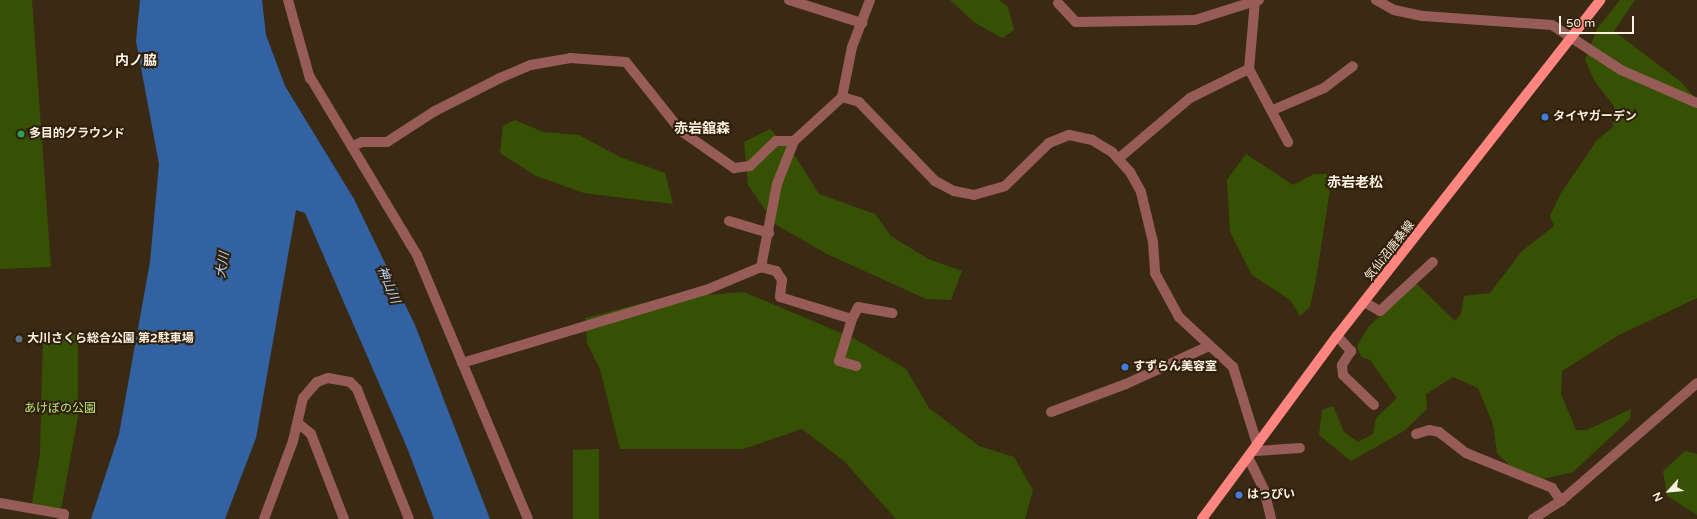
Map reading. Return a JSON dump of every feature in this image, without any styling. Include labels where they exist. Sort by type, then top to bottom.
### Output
[{"type":"main road","name":"気仙沼唐桑線","points":[[1202,519],[1257,449],[1338,336],[1366,303],[1600,0]]},
{"type":"street","points":[[288,0],[310,78],[353,146],[417,255],[528,519]]},
{"type":"street","points":[[789,0],[862,23]]},
{"type":"street","points":[[761,267],[769,233],[777,184],[794,141],[842,97],[845,72],[870,0]]},
{"type":"street","points":[[1376,0],[1394,10],[1423,16],[1552,25],[1621,70],[1697,103]]},
{"type":"street","points":[[1058,3],[1076,22],[1195,20],[1257,1],[1249,68],[1273,110],[1288,142]]},
{"type":"street","points":[[353,146],[362,142],[387,142],[435,111],[500,78],[531,65],[570,58],[626,62],[681,131],[734,168],[750,166],[776,141],[794,141]]},
{"type":"street","points":[[1273,110],[1324,88],[1352,66]]},
{"type":"street","points":[[1118,159],[1190,98],[1249,68]]},
{"type":"street","points":[[842,97],[859,102],[935,181],[954,191],[974,195],[1005,186],[1049,143],[1069,135],[1092,140],[1118,159],[1141,192],[1153,242],[1155,273],[1179,317],[1233,367],[1257,449],[1300,448]]},
{"type":"street","points":[[729,221],[769,233]]},
{"type":"street","points":[[1366,303],[1380,311],[1433,262]]},
{"type":"street","points":[[462,363],[706,290],[761,267],[776,270],[782,280],[780,297],[852,319]]},
{"type":"street","points":[[856,366],[839,361],[852,319],[858,307],[892,313]]},
{"type":"street","points":[[1338,336],[1351,351],[1342,365],[1343,375],[1374,404]]},
{"type":"street","points":[[1051,412],[1126,384],[1209,346]]},
{"type":"street","points":[[264,519],[298,423],[303,398],[317,382],[328,378],[350,382],[356,389],[409,519]]},
{"type":"street","points":[[1533,519],[1561,501],[1697,383]]},
{"type":"street","points":[[298,423],[311,434],[344,519]]},
{"type":"street","points":[[1416,434],[1429,430],[1439,432],[1466,453],[1552,488],[1561,501]]},
{"type":"street","points":[[1249,459],[1264,490],[1270,519]]},
{"type":"street","points":[[0,503],[64,514],[62,519]]},
{"type":"green space","name":"多目的グラウンド","points":[[0,0],[32,0],[51,267],[0,269]]},
{"type":"green space","points":[[950,0],[999,0],[1008,7],[1014,30],[1002,38],[974,22]]},
{"type":"green space","points":[[1620,0],[1635,0],[1614,31],[1681,82],[1697,100],[1697,298],[1619,335],[1562,371],[1561,394],[1576,430],[1587,430],[1631,409],[1630,419],[1573,472],[1539,480],[1519,475],[1497,453],[1493,424],[1478,388],[1453,377],[1426,394],[1427,409],[1404,431],[1351,461],[1319,435],[1322,410],[1333,406],[1344,432],[1358,442],[1373,434],[1376,418],[1397,398],[1370,360],[1361,357],[1357,346],[1369,326],[1416,283],[1455,321],[1461,314],[1464,296],[1490,293],[1522,251],[1554,226],[1550,216],[1561,193],[1597,140],[1613,127],[1614,106],[1595,82],[1585,60],[1597,29]]},
{"type":"green space","points":[[515,120],[543,132],[579,135],[620,157],[665,173],[673,204],[584,193],[536,176],[500,153],[503,126]]},
{"type":"green space","points":[[770,129],[792,151],[819,194],[875,214],[891,236],[928,259],[962,271],[951,300],[926,299],[827,254],[775,224],[748,185],[744,142]]},
{"type":"green space","points":[[1246,154],[1293,185],[1314,174],[1327,174],[1330,190],[1316,279],[1310,307],[1300,316],[1290,300],[1252,275],[1230,232],[1227,180]]},
{"type":"green space","points":[[744,292],[855,339],[906,369],[929,408],[979,446],[1014,457],[1033,490],[1025,519],[896,519],[844,461],[802,429],[743,449],[620,449],[600,369],[587,343],[585,318],[658,299]]},
{"type":"green space","name":"あけぼの公園","points":[[43,334],[78,334],[78,417],[61,509],[32,504],[40,453]]},
{"type":"green space","points":[[599,449],[599,519],[573,519],[573,450]]},
{"type":"green space","points":[[1685,451],[1697,454],[1697,515],[1667,496],[1663,471]]},
{"type":"water","points":[[140,0],[262,0],[266,35],[285,86],[354,199],[415,325],[490,519],[434,519],[408,450],[305,213],[296,210],[256,438],[225,519],[91,519],[119,434],[150,262],[159,164],[136,41]]},
{"type":"place","name":"タイヤガーデン","points":[[1545,117]]},
{"type":"place","name":"多目的グラウンド","points":[[21,134]]},
{"type":"place","name":"大川さくら総合公園 第2駐車場","points":[[19,339]]},
{"type":"place","name":"すずらん美容室","points":[[1125,367]]},
{"type":"place","name":"はっぴい","points":[[1239,495]]},
{"type":"district","name":"内ノ脇","points":[[136,61]]},
{"type":"district","name":"赤岩舘森","points":[[702,129]]},
{"type":"district","name":"赤岩老松","points":[[1355,183]]},
{"type":"water label","name":"大川","points":[[223,265]]},
{"type":"water label","name":"神山川","points":[[388,285]]}]
